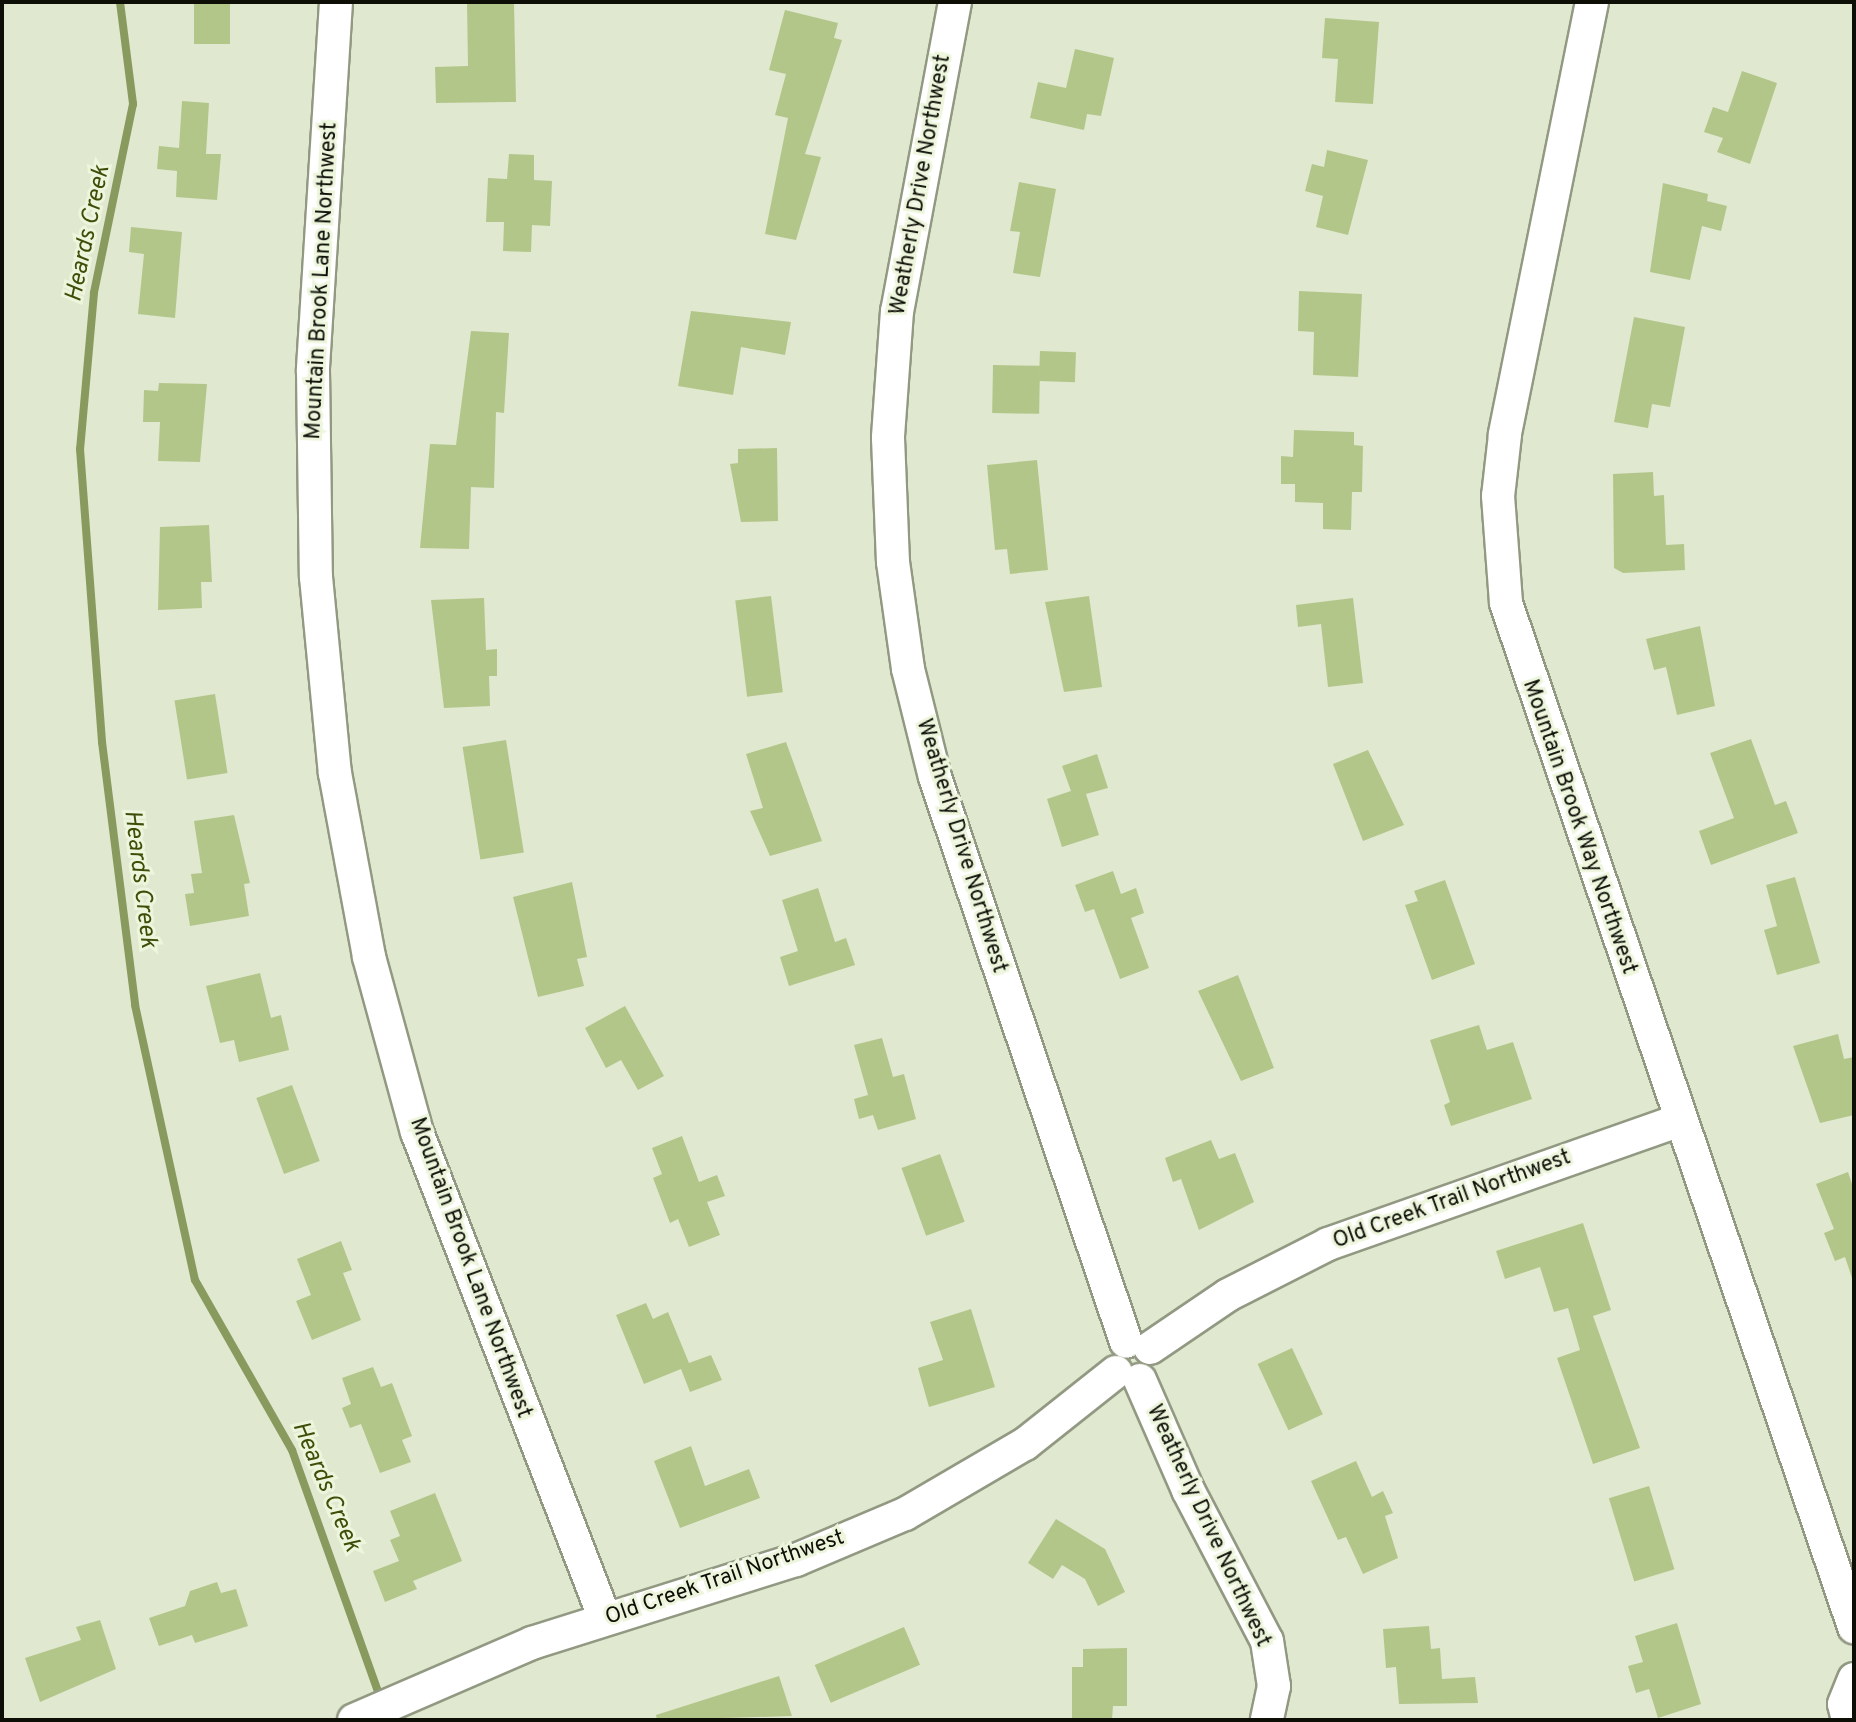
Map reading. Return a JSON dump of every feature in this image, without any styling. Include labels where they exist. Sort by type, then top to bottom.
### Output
[{"type":"street","name":"Mountain Brook Lane Northwest","points":[[336,2],[313,371],[316,577],[335,773],[369,957],[417,1132],[605,1619]]},
{"type":"street","name":"Weatherly Drive Northwest","points":[[955,2],[897,311],[888,438],[893,562],[908,669],[935,777],[1138,1345]]},
{"type":"street","name":"Mountain Brook Way Northwest","points":[[1592,2],[1505,435],[1499,550],[1520,655],[1854,1627]]},
{"type":"street","name":"Old Creek Trail Northwest","points":[[1138,1345],[1328,1244],[1680,1120]]},
{"type":"street","points":[[1128,1376],[1112,1359],[1138,1345]]},
{"type":"street","name":"Old Creek Trail Northwest","points":[[354,1720],[532,1643],[796,1560],[905,1514],[1025,1444],[1128,1376]]},
{"type":"street","name":"Weatherly Drive Northwest","points":[[1128,1376],[1267,1641],[1274,1686],[1267,1720]]},
{"type":"street","points":[[1848,1720],[1844,1704],[1854,1679]]},
{"type":"building","points":[[194,2],[230,2],[230,44],[194,44]]},
{"type":"building","points":[[467,2],[514,2],[516,102],[436,103],[435,67],[468,66]]},
{"type":"building","points":[[785,10],[838,23],[834,38],[842,40],[805,154],[821,157],[796,240],[765,234],[788,118],[775,115],[786,74],[769,70]]},
{"type":"building","points":[[1325,18],[1379,22],[1373,104],[1335,102],[1338,59],[1322,58]]},
{"type":"building","points":[[1075,49],[1114,58],[1101,116],[1087,114],[1084,130],[1030,118],[1038,82],[1066,88]]},
{"type":"building","points":[[1742,71],[1777,83],[1750,164],[1717,152],[1723,138],[1704,132],[1713,107],[1728,112]]},
{"type":"building","points":[[182,101],[209,103],[206,154],[221,154],[217,200],[176,197],[177,171],[157,169],[159,146],[179,148]]},
{"type":"building","points":[[1327,150],[1368,160],[1348,235],[1316,227],[1323,196],[1305,191],[1312,164],[1324,167]]},
{"type":"building","points":[[509,154],[534,155],[534,180],[552,181],[550,226],[532,225],[531,252],[503,251],[504,222],[486,222],[488,178],[507,179]]},
{"type":"building","points":[[1019,182],[1056,189],[1040,277],[1013,273],[1020,232],[1010,231]]},
{"type":"building","points":[[1663,183],[1708,194],[1707,201],[1727,206],[1721,231],[1702,226],[1690,280],[1650,272]]},
{"type":"building","points":[[131,227],[182,232],[175,318],[138,314],[144,254],[129,252]]},
{"type":"building","points":[[1299,291],[1362,294],[1358,377],[1313,375],[1314,332],[1298,331]]},
{"type":"building","points":[[691,311],[791,322],[785,355],[741,347],[733,395],[678,386]]},
{"type":"building","points":[[1634,317],[1685,327],[1670,407],[1652,404],[1648,428],[1614,422]]},
{"type":"building","points":[[471,331],[509,333],[504,413],[496,412],[494,488],[471,487],[469,549],[420,548],[430,444],[456,445]]},
{"type":"building","points":[[1040,351],[1076,352],[1075,382],[1039,381]]},
{"type":"building","points":[[993,365],[1040,366],[1039,414],[992,413]]},
{"type":"building","points":[[159,383],[207,384],[200,462],[158,461],[160,422],[143,422],[144,390],[158,391]]},
{"type":"building","points":[[1294,430],[1354,432],[1354,445],[1363,446],[1362,492],[1352,492],[1351,530],[1323,529],[1323,503],[1295,502],[1295,484],[1281,484],[1281,456],[1293,457]]},
{"type":"building","points":[[777,448],[778,521],[741,522],[730,464],[738,463],[738,449]]},
{"type":"building","points":[[1037,460],[1048,570],[1010,574],[1007,549],[995,550],[987,465]]},
{"type":"building","points":[[1653,472],[1654,496],[1664,495],[1666,545],[1684,544],[1685,570],[1623,573],[1614,568],[1613,474]]},
{"type":"building","points":[[209,525],[212,582],[201,582],[202,608],[158,610],[160,527]]},
{"type":"building","points":[[771,596],[783,692],[747,697],[735,600]]},
{"type":"building","points":[[1089,596],[1102,687],[1064,692],[1045,602]]},
{"type":"building","points":[[484,598],[486,650],[497,649],[497,676],[489,676],[490,706],[444,708],[431,600]]},
{"type":"building","points":[[1353,598],[1363,683],[1328,687],[1321,624],[1298,627],[1296,605]]},
{"type":"building","points":[[1700,626],[1715,706],[1677,715],[1666,667],[1654,670],[1646,639]]},
{"type":"building","points":[[215,694],[228,773],[187,779],[175,700]]},
{"type":"building","points":[[1751,739],[1775,805],[1786,801],[1798,833],[1711,865],[1699,831],[1734,818],[1710,753]]},
{"type":"building","points":[[506,740],[524,853],[480,859],[463,747]]},
{"type":"building","points":[[786,742],[822,841],[770,856],[750,811],[763,808],[746,754]]},
{"type":"building","points":[[1368,750],[1404,825],[1363,841],[1333,764]]},
{"type":"building","points":[[1097,754],[1108,788],[1086,794],[1099,835],[1062,847],[1047,799],[1071,791],[1062,766]]},
{"type":"building","points":[[234,815],[250,883],[244,884],[249,916],[190,926],[185,894],[194,893],[191,874],[202,873],[194,821]]},
{"type":"building","points":[[1113,871],[1121,894],[1136,888],[1144,913],[1131,918],[1149,968],[1120,979],[1094,909],[1085,912],[1075,885]]},
{"type":"building","points":[[1795,877],[1820,963],[1777,975],[1764,930],[1777,926],[1766,885]]},
{"type":"building","points":[[1445,880],[1475,964],[1432,980],[1405,905],[1418,901],[1414,891]]},
{"type":"building","points":[[572,882],[587,957],[577,959],[584,986],[538,997],[513,897]]},
{"type":"building","points":[[818,888],[835,942],[846,938],[855,965],[789,986],[780,957],[798,951],[782,900]]},
{"type":"building","points":[[260,973],[271,1018],[281,1015],[289,1050],[239,1062],[234,1040],[220,1043],[206,986]]},
{"type":"building","points":[[1238,975],[1274,1068],[1241,1081],[1198,991]]},
{"type":"building","points":[[625,1006],[664,1076],[638,1090],[621,1060],[606,1068],[585,1028]]},
{"type":"building","points":[[1479,1025],[1487,1050],[1513,1042],[1532,1099],[1451,1126],[1444,1105],[1450,1102],[1430,1040]]},
{"type":"building","points":[[1838,1034],[1844,1059],[1854,1057],[1854,1115],[1820,1123],[1793,1046]]},
{"type":"building","points":[[882,1038],[893,1077],[904,1074],[916,1119],[878,1130],[873,1115],[859,1119],[854,1099],[868,1095],[854,1045]]},
{"type":"building","points":[[292,1085],[320,1161],[284,1174],[256,1098]]},
{"type":"building","points":[[682,1136],[699,1182],[717,1175],[725,1196],[707,1202],[720,1235],[689,1247],[678,1219],[670,1223],[653,1178],[662,1174],[652,1148]]},
{"type":"building","points":[[1211,1140],[1219,1159],[1235,1153],[1254,1202],[1199,1230],[1181,1179],[1173,1182],[1165,1158]]},
{"type":"building","points":[[940,1154],[965,1222],[926,1236],[901,1168]]},
{"type":"building","points":[[1848,1172],[1854,1190],[1852,1278],[1845,1257],[1835,1261],[1824,1233],[1834,1229],[1816,1184]]},
{"type":"building","points":[[1583,1223],[1611,1310],[1593,1316],[1640,1448],[1593,1464],[1557,1358],[1580,1350],[1568,1308],[1554,1312],[1540,1267],[1505,1279],[1496,1251]]},
{"type":"building","points":[[341,1241],[352,1270],[343,1273],[361,1320],[312,1340],[296,1301],[311,1295],[297,1259]]},
{"type":"building","points":[[646,1303],[653,1319],[668,1312],[689,1363],[711,1355],[722,1380],[690,1392],[681,1369],[644,1384],[616,1315]]},
{"type":"building","points":[[971,1309],[995,1387],[929,1407],[918,1368],[943,1360],[930,1322]]},
{"type":"building","points":[[1292,1348],[1323,1414],[1288,1430],[1258,1364]]},
{"type":"building","points":[[373,1367],[381,1387],[392,1383],[412,1436],[402,1440],[411,1462],[380,1473],[361,1424],[350,1428],[342,1408],[351,1404],[342,1378]]},
{"type":"building","points":[[691,1446],[705,1486],[749,1469],[760,1498],[680,1528],[654,1461]]},
{"type":"building","points":[[1356,1461],[1372,1497],[1383,1491],[1393,1513],[1385,1516],[1398,1558],[1363,1574],[1346,1537],[1338,1540],[1311,1481]]},
{"type":"building","points":[[1649,1486],[1674,1569],[1634,1581],[1609,1498]]},
{"type":"building","points":[[435,1493],[462,1561],[413,1581],[417,1589],[385,1602],[373,1571],[399,1561],[390,1540],[400,1536],[390,1511]]},
{"type":"building","points":[[1056,1519],[1105,1549],[1125,1592],[1098,1606],[1085,1579],[1062,1565],[1053,1579],[1028,1563]]},
{"type":"building","points":[[217,1582],[221,1593],[236,1589],[248,1626],[195,1643],[192,1635],[159,1646],[149,1618],[185,1606],[190,1591]]},
{"type":"building","points":[[100,1620],[116,1669],[40,1702],[25,1658],[81,1640],[76,1627]]},
{"type":"building","points":[[1677,1623],[1701,1704],[1658,1718],[1649,1689],[1636,1693],[1628,1666],[1643,1662],[1635,1636]]},
{"type":"building","points":[[1429,1626],[1431,1649],[1440,1648],[1442,1679],[1475,1677],[1478,1703],[1399,1704],[1396,1667],[1386,1668],[1383,1629]]},
{"type":"building","points":[[904,1627],[920,1665],[831,1703],[815,1665]]},
{"type":"building","points":[[1127,1648],[1127,1706],[1113,1706],[1112,1720],[1072,1720],[1072,1667],[1083,1667],[1083,1649]]},
{"type":"building","points":[[779,1676],[792,1716],[657,1720],[656,1715]]},
{"type":"waterway","name":"Heards Creek","points":[[120,2],[133,104],[94,293],[80,449],[102,742],[135,1005],[195,1280],[292,1450],[381,1700]]}]
